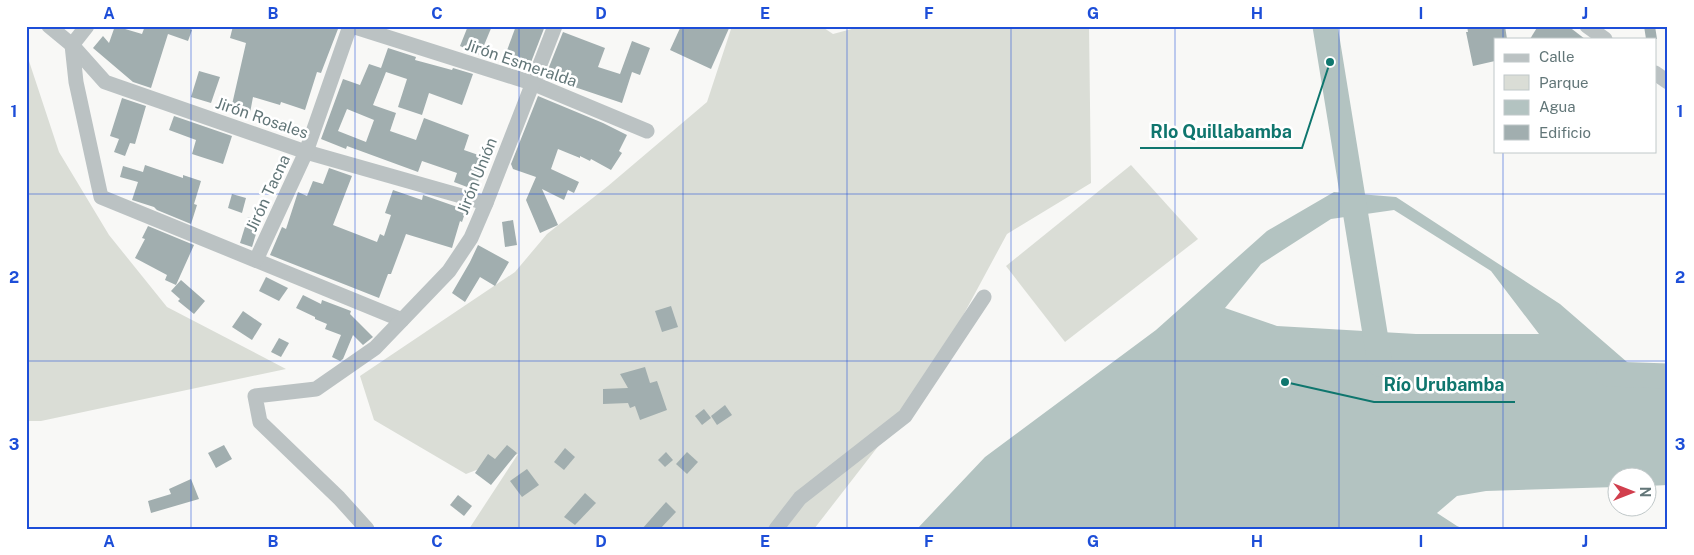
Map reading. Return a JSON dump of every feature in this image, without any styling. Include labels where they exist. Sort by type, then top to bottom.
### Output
[{"type":"street","name":"Jirón Rosales","points":[[49,26],[72,45],[105,82],[306,152],[486,203]]},
{"type":"street","points":[[88,26],[72,45],[76,82],[101,197],[402,320]]},
{"type":"street","name":"Jirón Esmeralda","points":[[351,26],[532,83],[647,131]]},
{"type":"street","name":"Jirón Tacna","points":[[256,260],[306,152],[351,26]]},
{"type":"street","name":"Jirón Unión","points":[[367,529],[339,498],[260,422],[255,396],[316,390],[375,348],[450,271],[471,238],[486,203],[555,26]]},
{"type":"street","points":[[1587,26],[1604,38]]},
{"type":"street","points":[[1656,74],[1668,82]]},
{"type":"street","points":[[776,529],[800,498],[905,416],[984,297]]},
{"type":"green space","points":[[732,26],[821,26],[833,34],[863,26],[1089,26],[1091,183],[1007,234],[925,386],[814,529],[469,529],[518,454],[466,474],[374,420],[360,376],[515,272],[547,234],[608,186],[707,102]]},
{"type":"green space","points":[[26,52],[59,152],[109,235],[167,307],[286,369],[41,421],[26,421]]},
{"type":"green space","points":[[1131,165],[1198,239],[1065,342],[1006,266]]},
{"type":"water","points":[[1334,192],[1396,197],[1560,304],[1642,375],[1668,384],[1668,485],[1656,486],[1656,468],[1606,468],[1606,487],[1486,491],[1457,496],[1437,513],[1464,529],[917,529],[985,457],[1156,330],[1267,231]],"holes":[[[1394,210],[1491,271],[1539,334],[1416,334],[1277,326],[1225,308],[1261,264],[1331,219]]]},
{"type":"building","points":[[115,26],[142,34],[145,26],[182,26],[192,30],[188,41],[168,34],[151,88],[133,82],[93,48],[103,36],[109,43]]},
{"type":"building","points":[[233,26],[331,26],[338,29],[321,73],[317,72],[305,110],[281,102],[280,105],[253,97],[250,113],[231,109],[246,43],[230,38]]},
{"type":"building","points":[[468,26],[492,26],[480,55],[460,46]]},
{"type":"building","points":[[516,26],[545,26],[528,70],[503,61]]},
{"type":"building","points":[[681,26],[730,26],[711,69],[670,50]]},
{"type":"building","points":[[1467,26],[1505,26],[1507,38],[1494,38],[1494,61],[1473,66],[1466,32],[1468,32]]},
{"type":"building","points":[[1538,26],[1568,26],[1584,38],[1531,38]]},
{"type":"building","points":[[1644,26],[1655,26],[1657,39],[1646,38]]},
{"type":"building","points":[[563,32],[605,48],[598,67],[620,74],[632,41],[650,48],[640,75],[632,72],[622,103],[545,77]]},
{"type":"building","points":[[388,48],[416,57],[415,60],[473,74],[462,105],[429,93],[422,115],[398,107],[407,79],[386,72],[373,105],[396,113],[390,131],[416,140],[424,118],[469,135],[464,150],[487,158],[475,190],[454,182],[457,173],[422,161],[418,172],[347,146],[346,149],[321,139],[343,79],[360,85],[369,64],[381,68]],"holes":[[[347,109],[374,120],[366,142],[338,131]]]},
{"type":"building","points":[[199,71],[220,77],[211,103],[191,97]]},
{"type":"building","points":[[538,96],[627,135],[619,151],[622,153],[611,170],[591,159],[590,161],[580,156],[580,158],[558,149],[551,169],[579,182],[574,193],[568,190],[564,200],[542,189],[558,225],[540,233],[526,200],[536,177],[513,169],[511,164]]},
{"type":"building","points":[[122,98],[146,106],[135,144],[130,143],[125,156],[114,152],[119,139],[110,136]]},
{"type":"building","points":[[174,116],[232,136],[223,164],[192,154],[196,140],[169,130]]},
{"type":"building","points":[[145,165],[183,178],[183,175],[201,181],[194,204],[197,205],[191,224],[154,207],[132,200],[138,182],[120,177],[123,166],[143,172]]},
{"type":"building","points":[[329,168],[352,176],[333,225],[377,242],[380,234],[384,236],[391,215],[385,213],[393,190],[422,200],[423,195],[466,210],[462,222],[460,221],[452,248],[406,234],[391,274],[388,274],[379,298],[270,255],[282,227],[286,229],[298,192],[307,196],[313,181],[323,184]]},
{"type":"building","points":[[232,194],[246,198],[242,213],[228,208]]},
{"type":"building","points":[[248,217],[260,221],[252,247],[240,243]]},
{"type":"building","points":[[513,220],[517,245],[505,247],[502,222]]},
{"type":"building","points":[[148,226],[194,245],[176,285],[165,280],[167,275],[135,258],[145,239],[142,238]]},
{"type":"building","points":[[478,245],[509,262],[495,286],[480,277],[465,302],[452,293]]},
{"type":"building","points":[[266,277],[288,288],[279,301],[259,291]]},
{"type":"building","points":[[181,280],[205,301],[194,314],[178,301],[180,299],[171,291]]},
{"type":"building","points":[[303,295],[321,304],[322,300],[351,311],[350,314],[373,337],[363,345],[353,335],[343,359],[340,361],[332,357],[341,335],[325,329],[327,324],[296,308]]},
{"type":"building","points":[[671,306],[678,327],[662,332],[655,311]]},
{"type":"building","points":[[243,311],[262,324],[252,340],[232,327]]},
{"type":"building","points":[[279,338],[289,343],[281,357],[271,352]]},
{"type":"building","points":[[645,367],[650,383],[657,381],[667,410],[640,420],[635,406],[630,408],[628,403],[603,404],[603,389],[628,388],[620,374]]},
{"type":"building","points":[[725,405],[732,415],[717,425],[711,416]]},
{"type":"building","points":[[704,409],[711,418],[702,425],[695,416]]},
{"type":"building","points":[[224,445],[232,459],[216,468],[208,453]]},
{"type":"building","points":[[507,445],[517,453],[491,485],[475,473],[488,454],[495,459]]},
{"type":"building","points":[[565,448],[575,457],[564,470],[554,462]]},
{"type":"building","points":[[666,452],[673,460],[665,467],[658,460]]},
{"type":"building","points":[[687,452],[698,462],[687,474],[676,464]]},
{"type":"building","points":[[527,469],[539,485],[522,497],[510,481]]},
{"type":"building","points":[[191,479],[199,499],[151,513],[148,501],[171,494],[169,489]]},
{"type":"building","points":[[585,493],[596,503],[575,525],[564,517]]},
{"type":"building","points":[[458,495],[472,506],[464,516],[450,505]]},
{"type":"building","points":[[666,502],[676,512],[660,529],[642,529]]},
{"type":"waterway","points":[[1325,26],[1380,364]]},
{"type":"waterway","points":[[1609,374],[1668,376]]},
{"type":"place","name":"RIo Quillabamba","points":[[1330,62]]},
{"type":"place","name":"Río Urubamba","points":[[1285,382]]}]
